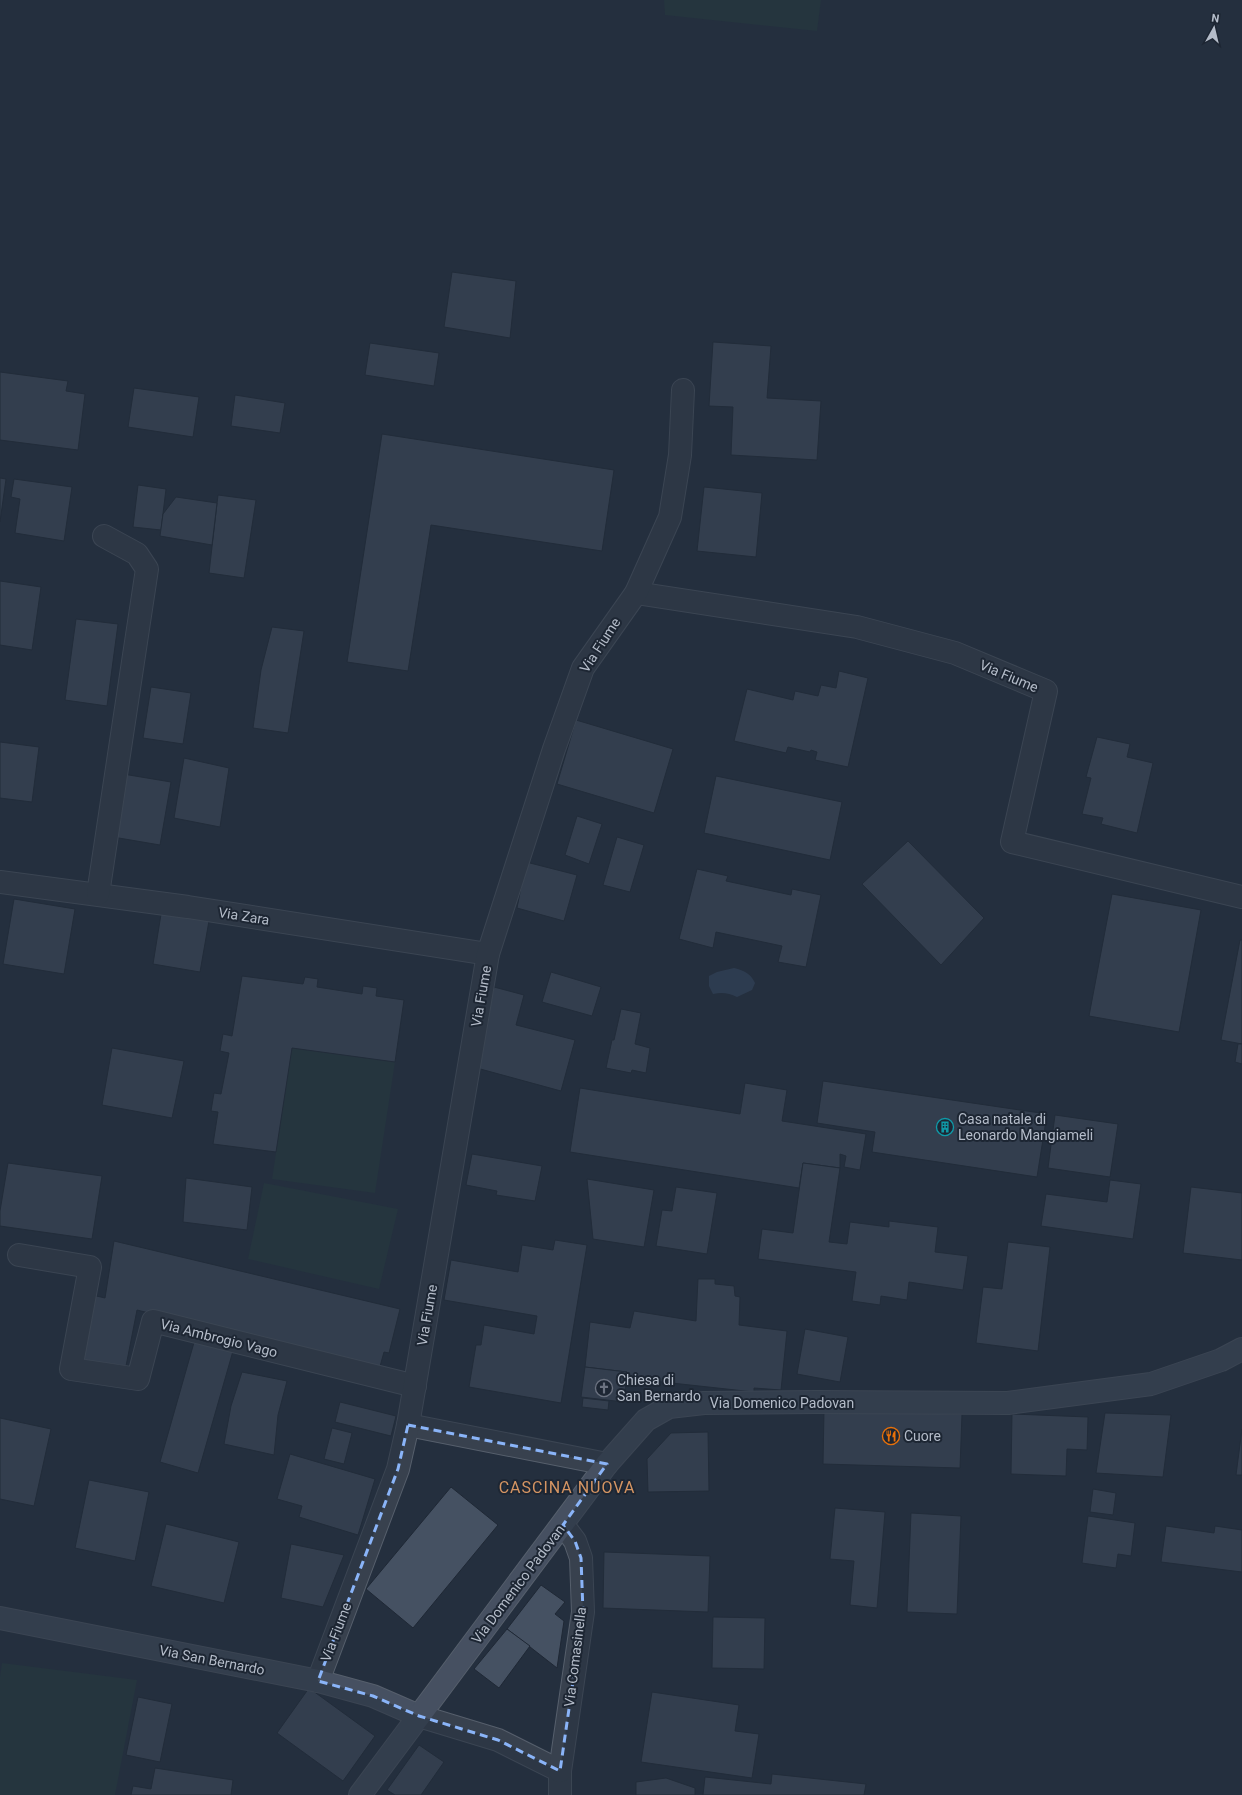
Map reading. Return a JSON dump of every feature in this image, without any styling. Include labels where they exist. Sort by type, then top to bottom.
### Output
[{"type":"street","name":"Via Fiume","points":[[318,1681],[398,1469],[415,1386],[488,954],[554,748],[583,668],[636,593],[670,517],[680,455],[683,390]]},
{"type":"street","points":[[98,894],[147,569],[136,554],[104,536]]},
{"type":"street","name":"Via Fiume","points":[[636,593],[858,627],[955,653],[1046,691],[1012,842],[1242,897]]},
{"type":"street","name":"Via Zara","points":[[0,882],[98,894],[488,954]]},
{"type":"street","name":"Via Ambrogio Vago","points":[[19,1255],[90,1267],[71,1369],[138,1379],[153,1321],[415,1386]]},
{"type":"street","name":"Via Domenico Padovan","points":[[360,1795],[607,1464],[646,1420],[669,1407],[704,1403],[776,1402],[1008,1403],[1151,1384],[1221,1360],[1242,1349]]},
{"type":"street","points":[[408,1425],[607,1464]]},
{"type":"street","name":"Via Comasinella","points":[[560,1795],[560,1770],[583,1612],[581,1558],[575,1541],[563,1524]]},
{"type":"street","name":"Via San Bernardo","points":[[0,1618],[318,1681],[372,1696],[419,1716]]},
{"type":"street","points":[[419,1716],[498,1740],[560,1770]]},
{"type":"highlighted area","points":[[408,1425],[607,1464],[563,1525],[575,1541],[581,1558],[583,1612],[560,1771],[498,1740],[419,1716],[373,1696],[318,1681],[398,1469]]},
{"type":"green space","points":[[664,0],[821,0],[817,31],[665,15]]},
{"type":"green space","points":[[292,1048],[395,1062],[375,1193],[272,1179]]},
{"type":"green space","points":[[264,1183],[398,1209],[379,1289],[248,1259]]},
{"type":"green space","points":[[2,1663],[137,1680],[115,1795],[0,1795],[0,1677]]},
{"type":"water","points":[[734,968],[744,971],[751,977],[755,983],[752,990],[737,997],[725,993],[713,994],[709,986],[709,976],[717,972]]},
{"type":"building","points":[[452,272],[516,281],[510,338],[444,327]]},
{"type":"building","points":[[713,342],[771,346],[767,398],[821,401],[817,460],[731,455],[733,407],[709,406]]},
{"type":"building","points":[[370,343],[439,353],[434,386],[365,375]]},
{"type":"building","points":[[0,372],[68,381],[66,391],[85,394],[78,450],[0,440]]},
{"type":"building","points":[[134,388],[199,397],[193,437],[128,427]]},
{"type":"building","points":[[235,395],[285,403],[280,433],[231,426]]},
{"type":"building","points":[[382,434],[614,470],[602,551],[431,525],[408,671],[347,662]]},
{"type":"building","points":[[0,478],[6,479],[0,522]]},
{"type":"building","points":[[14,479],[72,487],[64,541],[15,533],[20,499],[11,497]]},
{"type":"building","points":[[138,485],[166,489],[161,530],[133,527]]},
{"type":"building","points":[[704,487],[762,493],[756,557],[697,551]]},
{"type":"building","points":[[218,495],[256,500],[244,578],[209,573]]},
{"type":"building","points":[[176,497],[217,503],[212,545],[160,536],[163,514]]},
{"type":"building","points":[[0,581],[41,587],[32,650],[0,645]]},
{"type":"building","points":[[76,619],[118,624],[107,706],[65,700]]},
{"type":"building","points":[[272,627],[304,631],[288,733],[253,728],[261,670]]},
{"type":"building","points":[[839,671],[868,678],[848,767],[815,760],[817,752],[811,750],[810,752],[788,747],[786,753],[734,741],[747,689],[793,700],[795,691],[818,696],[821,685],[836,688]]},
{"type":"building","points":[[151,687],[191,693],[183,744],[143,738]]},
{"type":"building","points":[[576,720],[673,749],[654,813],[557,784]]},
{"type":"building","points":[[1097,737],[1130,744],[1127,757],[1153,763],[1137,833],[1101,824],[1103,818],[1082,814],[1091,778],[1086,777]]},
{"type":"building","points":[[0,742],[39,747],[32,802],[0,798]]},
{"type":"building","points":[[184,758],[229,768],[220,827],[174,818]]},
{"type":"building","points":[[123,774],[171,782],[160,845],[113,837]]},
{"type":"building","points":[[716,776],[842,802],[830,860],[704,833]]},
{"type":"building","points":[[577,816],[602,824],[589,864],[565,855]]},
{"type":"building","points":[[617,837],[644,845],[630,892],[603,885]]},
{"type":"building","points":[[908,841],[984,918],[941,965],[862,884]]},
{"type":"building","points":[[526,862],[577,875],[564,921],[517,908]]},
{"type":"building","points":[[697,869],[728,876],[726,881],[791,895],[792,889],[821,895],[806,967],[778,962],[782,946],[716,932],[713,948],[679,939]]},
{"type":"building","points":[[1112,894],[1201,910],[1179,1032],[1089,1016]]},
{"type":"building","points":[[14,899],[75,909],[64,974],[3,964]]},
{"type":"building","points":[[162,908],[210,915],[200,972],[153,964]]},
{"type":"building","points":[[1240,940],[1242,940],[1242,1044],[1221,1040]]},
{"type":"building","points":[[551,972],[601,987],[592,1016],[542,1002]]},
{"type":"building","points":[[242,976],[303,984],[305,977],[318,979],[317,987],[362,994],[363,986],[377,988],[376,996],[404,1000],[395,1062],[292,1048],[276,1152],[213,1144],[218,1112],[211,1111],[214,1093],[221,1094],[229,1053],[220,1051],[223,1034],[232,1036]]},
{"type":"building","points":[[494,987],[524,995],[516,1025],[575,1040],[561,1091],[473,1067]]},
{"type":"building","points":[[621,1009],[641,1013],[635,1044],[650,1048],[646,1073],[632,1070],[631,1073],[606,1068]]},
{"type":"building","points":[[1238,1044],[1242,1044],[1242,1064],[1235,1062]]},
{"type":"building","points":[[112,1048],[184,1061],[172,1118],[102,1105]]},
{"type":"building","name":"Casa natale di Leonardo Mangiameli","points":[[823,1081],[1047,1114],[1037,1177],[872,1152],[875,1132],[817,1123]]},
{"type":"building","points":[[745,1083],[787,1090],[782,1121],[866,1134],[860,1170],[844,1167],[846,1156],[840,1154],[840,1168],[803,1163],[799,1188],[570,1152],[580,1088],[740,1114]]},
{"type":"building","points":[[1055,1115],[1118,1124],[1110,1177],[1048,1168]]},
{"type":"building","points":[[472,1154],[542,1166],[535,1201],[496,1195],[497,1191],[466,1185]]},
{"type":"building","points":[[8,1163],[102,1176],[92,1239],[0,1226],[0,1211]]},
{"type":"building","points":[[803,1163],[840,1168],[829,1242],[847,1244],[850,1222],[889,1227],[889,1221],[938,1227],[935,1252],[968,1256],[963,1290],[909,1282],[907,1300],[881,1296],[880,1305],[852,1301],[856,1272],[758,1259],[762,1229],[793,1233]]},
{"type":"building","points":[[186,1178],[252,1187],[247,1230],[183,1222]]},
{"type":"building","points":[[587,1179],[654,1190],[644,1247],[593,1239]]},
{"type":"building","points":[[1110,1180],[1141,1184],[1133,1239],[1041,1226],[1046,1194],[1107,1202]]},
{"type":"building","points":[[676,1187],[717,1193],[707,1254],[656,1246],[662,1210],[672,1211]]},
{"type":"building","points":[[1191,1187],[1242,1193],[1242,1260],[1183,1253]]},
{"type":"building","points":[[555,1240],[587,1245],[561,1403],[469,1387],[476,1345],[481,1345],[484,1325],[534,1334],[537,1316],[444,1300],[451,1260],[518,1272],[522,1245],[553,1250]]},
{"type":"building","points":[[114,1241],[400,1309],[389,1353],[384,1352],[379,1370],[137,1310],[126,1366],[80,1360],[92,1295],[105,1298]]},
{"type":"building","points":[[1008,1242],[1050,1247],[1038,1351],[976,1343],[983,1287],[1002,1289]]},
{"type":"building","points":[[698,1279],[715,1279],[715,1284],[734,1286],[735,1296],[740,1297],[739,1325],[787,1331],[781,1390],[754,1388],[754,1392],[626,1378],[627,1372],[585,1367],[590,1322],[630,1328],[634,1311],[696,1321]]},
{"type":"building","points":[[805,1329],[848,1337],[840,1382],[797,1374]]},
{"type":"building","points":[[195,1339],[233,1351],[198,1473],[160,1462]]},
{"type":"building","name":"Chiesa di San Bernardo","points":[[585,1367],[627,1372],[624,1402],[581,1397]]},
{"type":"building","points":[[242,1372],[287,1381],[278,1415],[274,1455],[224,1444],[231,1406]]},
{"type":"building","points":[[583,1398],[609,1401],[608,1410],[582,1407]]},
{"type":"building","points":[[340,1402],[396,1416],[391,1436],[335,1422]]},
{"type":"building","points":[[824,1411],[962,1414],[960,1468],[823,1464]]},
{"type":"building","points":[[1105,1413],[1171,1415],[1163,1477],[1096,1473]]},
{"type":"building","points":[[1012,1414],[1088,1417],[1087,1450],[1067,1449],[1066,1476],[1011,1474]]},
{"type":"building","points":[[0,1418],[51,1429],[34,1506],[0,1499]]},
{"type":"building","points":[[332,1428],[352,1433],[344,1464],[324,1459]]},
{"type":"building","points":[[1242,1429],[1242,1475],[1236,1475]]},
{"type":"building","points":[[708,1432],[709,1491],[648,1492],[647,1459],[671,1433]]},
{"type":"building","points":[[290,1454],[375,1479],[358,1535],[299,1517],[302,1506],[277,1499]]},
{"type":"building","points":[[89,1480],[149,1492],[135,1561],[75,1548]]},
{"type":"building","points":[[451,1487],[498,1525],[413,1628],[366,1589]]},
{"type":"building","points":[[1093,1489],[1116,1493],[1113,1515],[1090,1512]]},
{"type":"building","points":[[835,1508],[885,1512],[877,1608],[850,1605],[854,1561],[830,1559]]},
{"type":"building","points":[[911,1513],[961,1516],[957,1614],[907,1612]]},
{"type":"building","points":[[1088,1516],[1135,1523],[1131,1556],[1118,1554],[1116,1568],[1082,1563]]},
{"type":"building","points":[[166,1524],[239,1542],[224,1603],[151,1586]]},
{"type":"building","points":[[1166,1526],[1214,1533],[1215,1526],[1242,1530],[1242,1572],[1161,1562]]},
{"type":"building","points":[[291,1544],[344,1555],[323,1607],[281,1598]]},
{"type":"building","points":[[604,1552],[710,1556],[708,1612],[603,1608]]},
{"type":"building","points":[[541,1585],[565,1602],[555,1614],[564,1621],[557,1668],[507,1629]]},
{"type":"building","points":[[713,1617],[765,1618],[764,1669],[712,1668]]},
{"type":"building","points":[[507,1629],[530,1646],[499,1688],[474,1669]]},
{"type":"building","points":[[309,1688],[375,1736],[343,1781],[277,1733]]},
{"type":"building","points":[[652,1692],[739,1705],[735,1731],[759,1734],[752,1778],[641,1762]]},
{"type":"building","points":[[138,1697],[172,1704],[160,1762],[126,1755]]},
{"type":"building","points":[[419,1745],[444,1762],[421,1795],[395,1795],[387,1790]]},
{"type":"building","points":[[155,1768],[233,1780],[231,1795],[131,1795],[133,1786],[151,1789]]},
{"type":"building","points":[[772,1774],[866,1784],[864,1795],[703,1795],[705,1777],[771,1784]]},
{"type":"building","points":[[666,1778],[695,1788],[695,1795],[636,1795],[636,1782]]},
{"type":"place","name":"Casa natale di Leonardo Mangiameli","points":[[945,1127]]},
{"type":"place","name":"Chiesa di San Bernardo","points":[[604,1388]]},
{"type":"place","name":"Cuore","points":[[891,1436]]},
{"type":"district","name":"CASCINA NUOVA","points":[[567,1487]]}]
